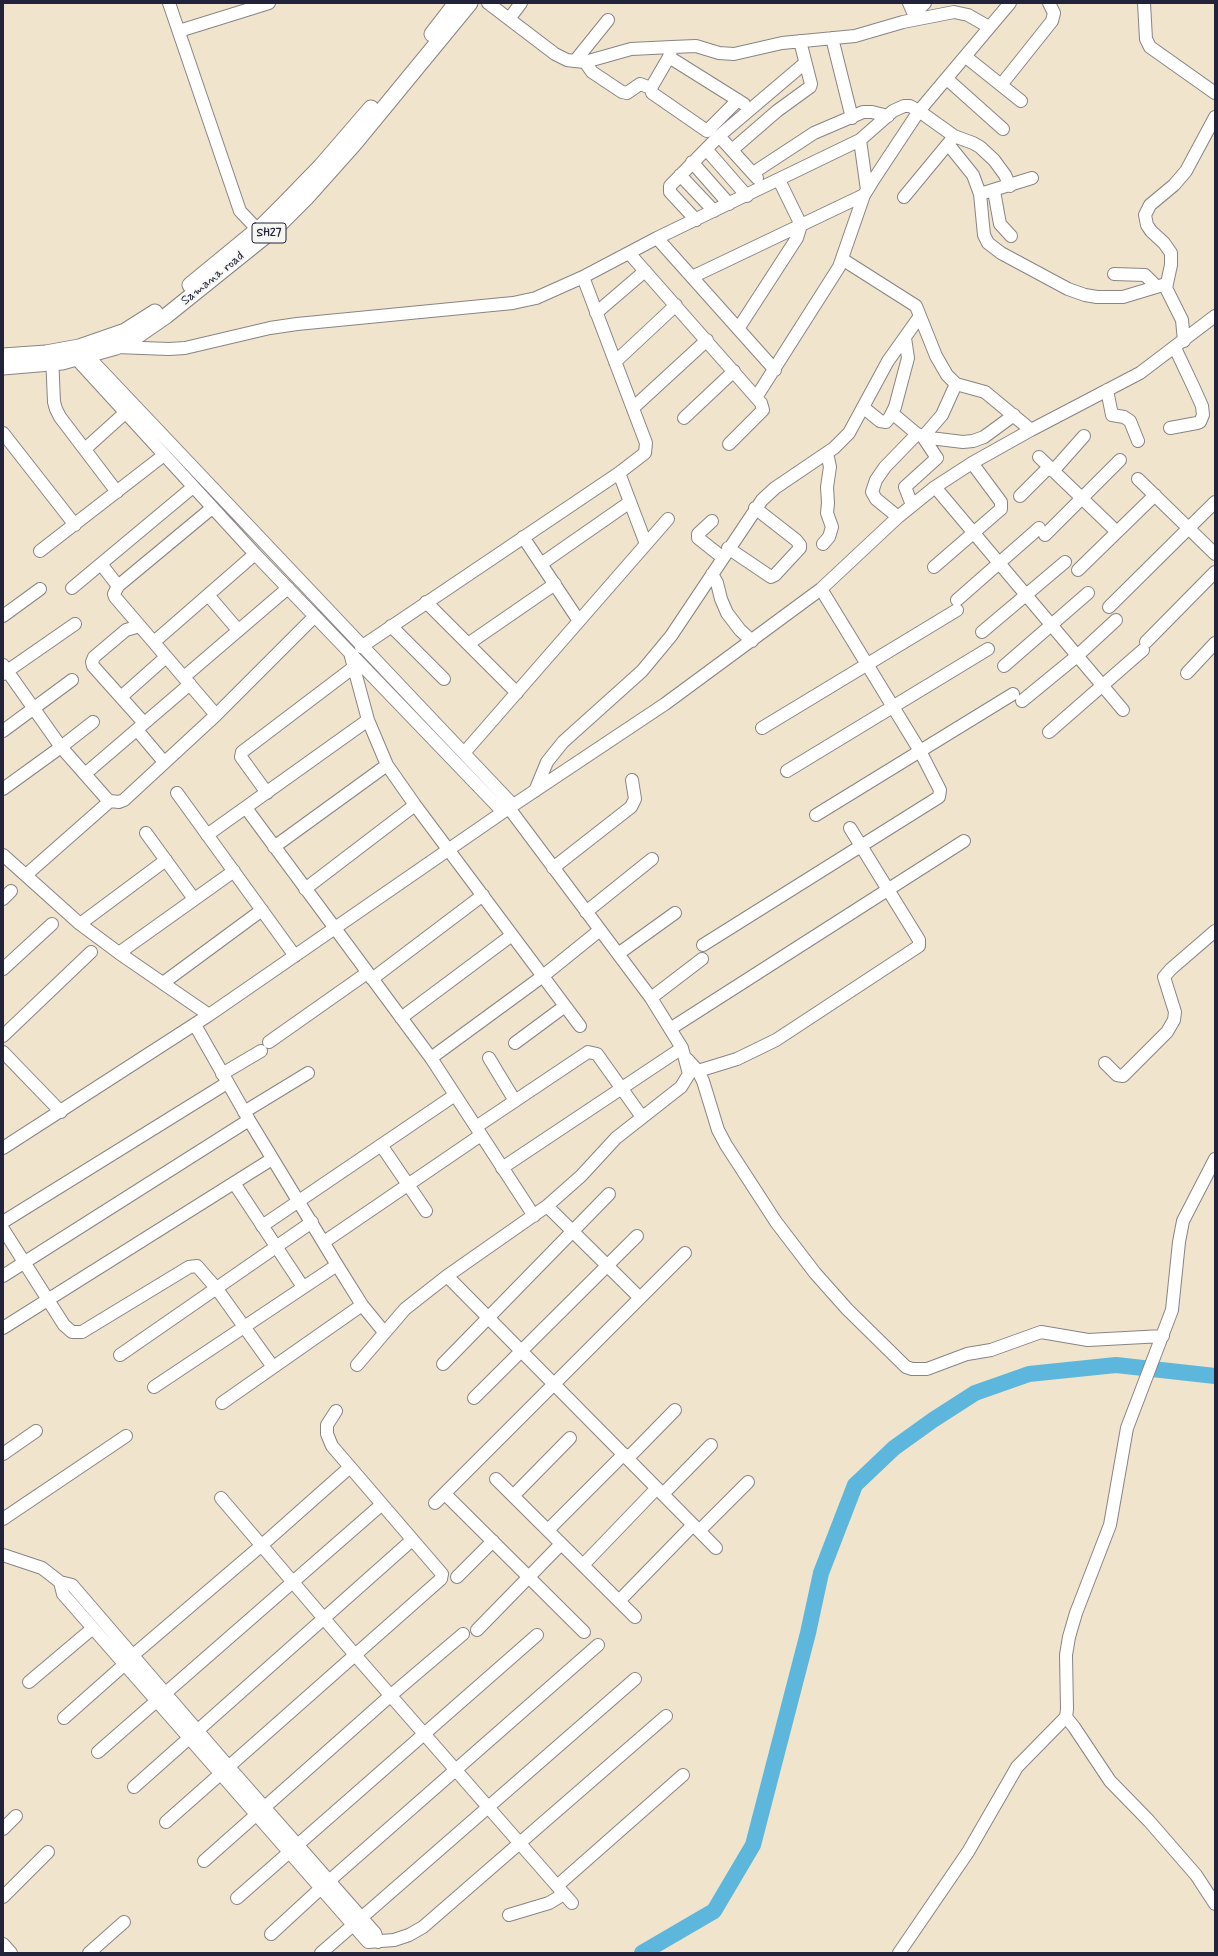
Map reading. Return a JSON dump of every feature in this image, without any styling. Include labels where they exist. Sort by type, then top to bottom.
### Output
[{"type":"main road","name":"Samana road","points":[[77,353],[125,331],[141,321],[185,288],[257,229],[321,166],[403,69],[456,3]]},
{"type":"main road","name":"Samana road","points":[[3,367],[116,346],[138,336],[166,316],[278,226],[355,142],[470,3]]},
{"type":"main road","name":"Samana road","points":[[3,356],[52,357]]},
{"type":"street","points":[[170,3],[240,211],[257,229]]},
{"type":"street","points":[[179,31],[244,7],[270,3]]},
{"type":"street","points":[[488,3],[555,54],[567,60],[580,62],[631,49],[670,52],[696,46],[719,53],[734,54],[782,43],[855,36],[913,12],[925,3]]},
{"type":"street","points":[[509,19],[521,3]]},
{"type":"street","points":[[757,396],[775,370],[842,259],[865,193],[919,111],[1010,3]]},
{"type":"street","points":[[1001,85],[1052,21],[1054,13],[1049,3]]},
{"type":"street","points":[[1144,3],[1146,39],[1150,47],[1215,94]]},
{"type":"street","points":[[913,12],[962,13],[989,27]]},
{"type":"street","points":[[580,62],[608,20]]},
{"type":"street","points":[[832,38],[852,118]]},
{"type":"street","points":[[732,150],[777,111],[808,89],[811,84],[800,41]]},
{"type":"street","points":[[670,52],[651,88],[652,93],[705,130],[709,129],[738,100]]},
{"type":"street","points":[[670,52],[751,108]]},
{"type":"street","points":[[966,57],[1021,101]]},
{"type":"street","points":[[580,62],[622,92],[627,93],[640,84],[651,88]]},
{"type":"street","points":[[696,220],[668,190],[670,186],[719,136],[805,63]]},
{"type":"street","points":[[947,79],[1003,130]]},
{"type":"street","points":[[116,346],[169,349],[185,348],[263,330],[297,324],[513,303],[536,298],[583,277],[658,238],[860,140],[899,107],[904,106],[910,106],[919,111],[951,140],[970,170],[980,194],[983,230],[988,243],[1000,253],[1052,282],[1076,292],[1097,297],[1131,295],[1161,285],[1171,265],[1171,253],[1147,225],[1145,215],[1147,209],[1186,171],[1215,117]]},
{"type":"street","points":[[752,173],[814,134],[852,118],[867,112],[888,116]]},
{"type":"street","points":[[719,136],[764,187]]},
{"type":"street","points":[[860,140],[865,193]]},
{"type":"street","points":[[951,140],[973,142],[988,153],[1005,175],[1010,186]]},
{"type":"street","points":[[904,197],[951,140]]},
{"type":"street","points":[[706,149],[747,196]]},
{"type":"street","points":[[692,162],[729,204]]},
{"type":"street","points":[[680,175],[714,211]]},
{"type":"street","points":[[980,194],[994,191],[1032,178]]},
{"type":"street","points":[[738,329],[794,244],[801,225],[779,180]]},
{"type":"street","points":[[994,191],[1000,224],[1011,236]]},
{"type":"street","points":[[692,277],[865,193]]},
{"type":"street","points":[[658,238],[775,370]]},
{"type":"street","points":[[629,253],[757,396],[763,410],[729,444]]},
{"type":"street","points":[[842,259],[913,304],[920,316],[936,356],[947,375],[956,384],[985,392],[1031,430]]},
{"type":"street","points":[[596,313],[645,271]]},
{"type":"street","points":[[1114,274],[1145,275],[1161,285],[1182,320],[1179,344],[1193,386],[1202,406],[1203,415],[1200,422],[1170,428]]},
{"type":"street","points":[[361,647],[619,473],[641,457],[647,448],[583,277]]},
{"type":"street","points":[[615,362],[676,305]]},
{"type":"street","points":[[535,791],[542,770],[552,754],[584,721],[642,671],[679,626],[755,508],[776,488],[840,444],[849,433],[864,408],[888,361],[920,316]]},
{"type":"street","points":[[3,1148],[195,1025],[508,808],[665,704],[821,589],[898,517],[935,486],[972,463],[1031,430],[1140,373],[1215,316]]},
{"type":"street","points":[[864,408],[883,422],[888,420],[892,413],[908,358],[905,338]]},
{"type":"street","points":[[633,408],[707,340]]},
{"type":"street","points":[[77,353],[125,413],[255,554],[350,652],[508,808]]},
{"type":"street","points":[[77,353],[464,754],[508,808],[651,998],[684,1053],[701,1076],[708,1094],[718,1130],[726,1145],[776,1222],[815,1273],[848,1309],[906,1367],[912,1370],[928,1369],[967,1354],[991,1350],[1041,1332],[1088,1340],[1162,1340]]},
{"type":"street","points":[[52,357],[54,402],[56,409],[117,492]]},
{"type":"street","points":[[684,418],[734,371]]},
{"type":"street","points":[[898,517],[876,499],[872,492],[876,480],[885,467],[942,415],[956,384]]},
{"type":"street","points":[[1107,390],[1110,412],[1114,416],[1124,417],[1130,421],[1138,441]]},
{"type":"street","points":[[85,449],[125,413]]},
{"type":"street","points":[[892,413],[920,435],[937,458],[905,487],[912,505]]},
{"type":"street","points":[[920,435],[953,442],[973,441],[984,437],[1014,415]]},
{"type":"street","points":[[3,433],[75,525]]},
{"type":"street","points":[[1020,496],[1051,469],[1084,436]]},
{"type":"street","points":[[823,544],[829,537],[832,527],[827,513],[827,487],[830,466],[827,453]]},
{"type":"street","points":[[40,551],[164,455]]},
{"type":"street","points":[[1039,457],[1117,532]]},
{"type":"street","points":[[762,728],[868,665],[957,605],[1000,564],[1082,499],[1120,460]]},
{"type":"street","points":[[934,566],[1000,512],[1002,506],[972,463]]},
{"type":"street","points":[[619,473],[646,544]]},
{"type":"street","points":[[1138,479],[1215,554]]},
{"type":"street","points":[[935,486],[1123,710]]},
{"type":"street","points":[[72,588],[193,487]]},
{"type":"street","points":[[1078,570],[1155,495]]},
{"type":"street","points":[[541,564],[630,502]]},
{"type":"street","points":[[1109,607],[1215,502]]},
{"type":"street","points":[[212,508],[118,586],[114,591],[115,597],[216,714]]},
{"type":"street","points":[[712,521],[698,534],[698,538],[770,577],[775,575],[800,548],[800,545],[796,540],[755,508]]},
{"type":"street","points":[[464,754],[668,519]]},
{"type":"street","points":[[522,537],[579,621]]},
{"type":"street","points":[[154,642],[255,554]]},
{"type":"street","points":[[982,632],[1065,562]]},
{"type":"street","points":[[101,564],[118,586]]},
{"type":"street","points":[[1049,732],[1103,686],[1145,646],[1215,572]]},
{"type":"street","points":[[712,574],[718,583],[723,605],[727,613],[740,630],[752,641]]},
{"type":"street","points":[[468,644],[554,584]]},
{"type":"street","points":[[85,774],[140,727],[238,630],[288,588]]},
{"type":"street","points":[[3,616],[40,589]]},
{"type":"street","points":[[703,945],[862,847],[939,797],[940,790],[920,751],[821,589]]},
{"type":"street","points":[[1004,666],[1088,593]]},
{"type":"street","points":[[208,595],[238,630]]},
{"type":"street","points":[[426,602],[517,693]]},
{"type":"street","points":[[75,624],[5,670],[61,747],[110,800],[115,802],[124,800],[216,714],[315,616]]},
{"type":"street","points":[[816,815],[920,751],[1018,698],[1078,656],[1116,620]]},
{"type":"street","points":[[140,626],[126,630],[92,660],[93,666],[121,698],[164,762]]},
{"type":"street","points":[[391,626],[444,679]]},
{"type":"street","points":[[1187,673],[1215,643]]},
{"type":"street","points":[[787,771],[894,708],[988,650]]},
{"type":"street","points":[[350,652],[368,720],[387,765],[415,805],[580,1026]]},
{"type":"street","points":[[121,698],[166,657]]},
{"type":"street","points":[[267,793],[241,757],[242,752],[354,667]]},
{"type":"street","points":[[3,731],[72,680]]},
{"type":"street","points":[[207,835],[368,720]]},
{"type":"street","points":[[3,788],[61,747],[93,722]]},
{"type":"street","points":[[274,847],[387,765]]},
{"type":"street","points":[[553,868],[631,807],[635,799],[632,780]]},
{"type":"street","points":[[177,793],[295,956]]},
{"type":"street","points":[[26,875],[110,800]]},
{"type":"street","points":[[305,889],[415,805]]},
{"type":"street","points":[[246,808],[431,1058],[534,1216]]},
{"type":"street","points":[[701,1076],[776,1040],[920,946],[919,940],[850,828]]},
{"type":"street","points":[[146,833],[194,899]]},
{"type":"street","points":[[670,1029],[964,841]]},
{"type":"street","points":[[3,856],[80,924],[118,953],[209,1015]]},
{"type":"street","points":[[586,912],[652,859]]},
{"type":"street","points":[[80,924],[166,860]]},
{"type":"street","points":[[118,953],[234,871]]},
{"type":"street","points":[[3,1222],[225,1078],[265,1047],[370,976],[483,895]]},
{"type":"street","points":[[163,983],[262,910]]},
{"type":"street","points":[[618,954],[675,913]]},
{"type":"street","points":[[3,969],[52,924]]},
{"type":"street","points":[[431,1058],[543,976],[600,930]]},
{"type":"street","points":[[1105,1064],[1116,1074],[1123,1076],[1167,1032],[1174,1020],[1175,1012],[1164,977],[1171,969],[1215,931]]},
{"type":"street","points":[[401,1018],[512,935]]},
{"type":"street","points":[[3,1036],[91,952]]},
{"type":"street","points":[[651,998],[702,958]]},
{"type":"street","points":[[515,1043],[565,1006]]},
{"type":"street","points":[[195,1025],[272,1159],[300,1202],[362,1305],[381,1328]]},
{"type":"street","points":[[3,1052],[61,1112]]},
{"type":"street","points":[[324,1242],[408,1184],[515,1101],[588,1052],[597,1054],[642,1117]]},
{"type":"street","points":[[502,1168],[622,1089],[684,1053]]},
{"type":"street","points":[[357,1365],[381,1328],[447,1276],[547,1206],[581,1176],[616,1138],[685,1083],[689,1074],[684,1053]]},
{"type":"street","points":[[489,1058],[515,1101]]},
{"type":"street","points":[[3,1276],[25,1263],[246,1116],[308,1073]]},
{"type":"street","points":[[262,1226],[300,1202],[455,1095]]},
{"type":"street","points":[[381,1145],[426,1211]]},
{"type":"street","points":[[3,1328],[272,1159]]},
{"type":"street","points":[[899,1953],[968,1852],[1017,1767],[1066,1717],[1066,1655],[1069,1637],[1076,1613],[1110,1525],[1127,1428],[1162,1340],[1172,1310],[1179,1242],[1184,1221],[1215,1159]]},
{"type":"street","points":[[234,1183],[303,1287]]},
{"type":"street","points":[[443,1364],[610,1194]]},
{"type":"street","points":[[547,1206],[640,1298]]},
{"type":"street","points":[[120,1356],[312,1222]]},
{"type":"street","points":[[3,1229],[64,1325],[72,1332],[82,1332],[189,1267],[197,1266],[217,1289],[273,1367]]},
{"type":"street","points":[[474,1398],[638,1236]]},
{"type":"street","points":[[435,1503],[685,1253]]},
{"type":"street","points":[[154,1387],[337,1264]]},
{"type":"street","points":[[447,1276],[716,1548]]},
{"type":"street","points":[[222,1403],[362,1305]]},
{"type":"street","points":[[548,1530],[675,1410]]},
{"type":"street","points":[[166,1822],[356,1656],[441,1579],[442,1574],[381,1505],[332,1446],[327,1434],[327,1425],[336,1411]]},
{"type":"street","points":[[3,1454],[36,1432]]},
{"type":"street","points":[[3,1519],[126,1436]]},
{"type":"street","points":[[513,1496],[570,1438]]},
{"type":"street","points":[[583,1565],[660,1491],[711,1445]]},
{"type":"street","points":[[64,1718],[128,1660],[350,1467]]},
{"type":"street","points":[[496,1479],[635,1617]]},
{"type":"street","points":[[619,1601],[696,1528],[748,1482]]},
{"type":"street","points":[[445,1494],[584,1632]]},
{"type":"street","points":[[222,1498],[390,1696],[564,1894]]},
{"type":"street","points":[[98,1752],[381,1505]]},
{"type":"street","points":[[134,1787],[412,1540]]},
{"type":"street","points":[[457,1577],[493,1542]]},
{"type":"street","points":[[477,1630],[562,1544]]},
{"type":"street","points":[[4,1558],[42,1568],[57,1579],[72,1586],[128,1660],[357,1921],[368,1942],[394,1940],[409,1935],[423,1927],[666,1716]]},
{"type":"street","points":[[57,1579],[63,1594],[93,1628],[128,1660]]},
{"type":"street","points":[[29,1682],[93,1628]]},
{"type":"street","points":[[204,1861],[390,1696],[463,1634]]},
{"type":"street","points":[[237,1898],[293,1847],[537,1634]]},
{"type":"street","points":[[271,1934],[325,1884],[598,1645]]},
{"type":"street","points":[[321,1953],[634,1679]]},
{"type":"street","points":[[1066,1717],[1110,1781],[1149,1821],[1190,1869],[1215,1904]]},
{"type":"street","points":[[509,1915],[550,1903],[564,1894],[682,1775]]},
{"type":"street","points":[[3,1829],[16,1816]]},
{"type":"street","points":[[3,1897],[48,1852]]},
{"type":"street","points":[[89,1953],[124,1922]]},
{"type":"street","points":[[3,1944],[11,1953]]},
{"type":"waterway","points":[[642,1953],[714,1911],[753,1845],[808,1633],[821,1573],[855,1485],[894,1448],[933,1420],[975,1393],[1029,1374],[1116,1365],[1215,1376]]}]
